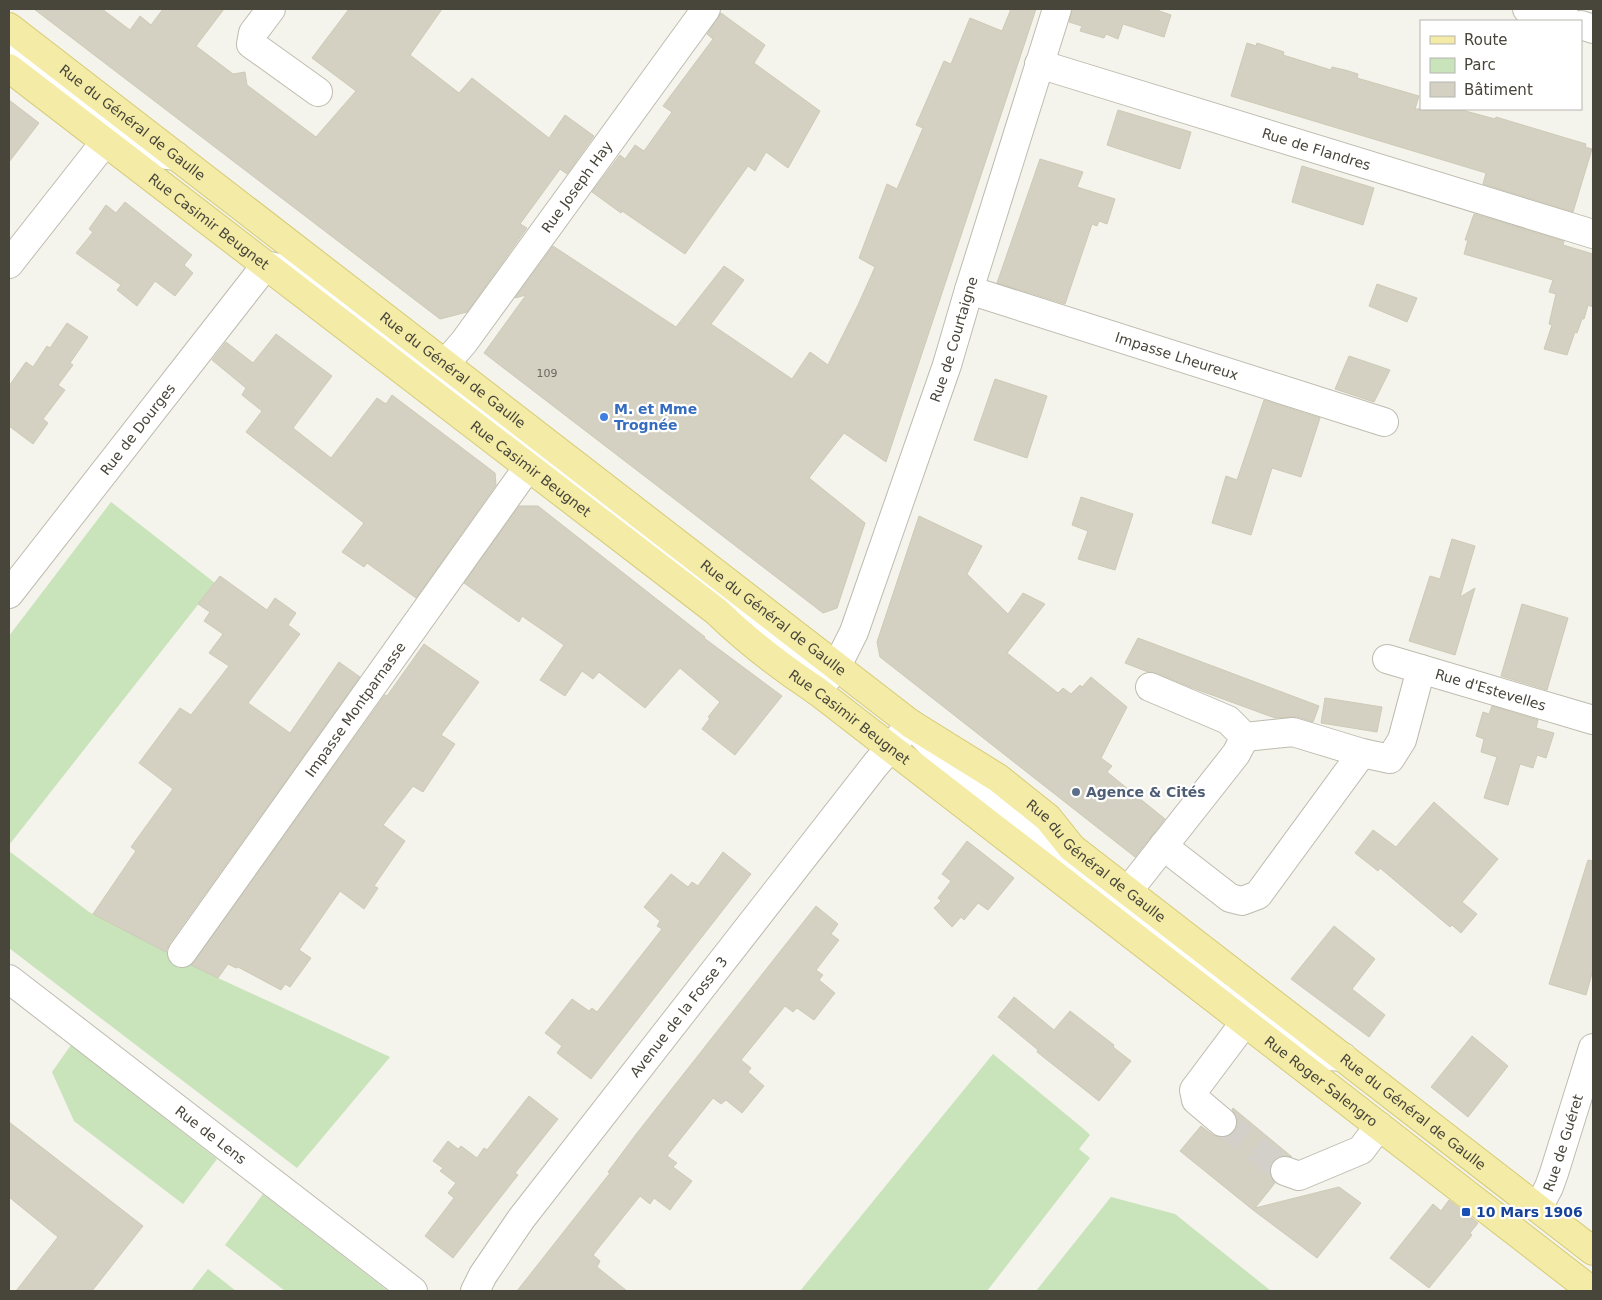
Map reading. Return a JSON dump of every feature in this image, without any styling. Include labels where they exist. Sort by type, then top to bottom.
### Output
[{"type":"main road","name":"Rue du Général de Gaulle","points":[[9,27],[911,724],[1005,784],[1048,818],[1072,848],[1538,1208]]},
{"type":"main road","name":"Rue Casimir Beugnet","points":[[9,68],[716,611],[743,638],[782,668],[818,691],[1050,871]]},
{"type":"main road","name":"Rue Roger Salengro","points":[[1050,871],[1588,1285]]},
{"type":"main road","points":[[1538,1208],[1593,1251]]},
{"type":"street","points":[[271,9],[253,33],[251,44],[318,92]]},
{"type":"street","name":"Rue Joseph Hay","points":[[445,364],[464,342],[706,9]]},
{"type":"street","name":"Rue de Courtaigne","points":[[818,691],[849,644],[857,623],[947,365],[1057,9]]},
{"type":"street","points":[[1526,9],[1564,20]]},
{"type":"street","points":[[9,47],[146,152],[176,156]]},
{"type":"street","name":"Rue de Flandres","points":[[1039,64],[1593,234]]},
{"type":"street","points":[[9,264],[105,142]]},
{"type":"street","points":[[266,265],[304,274],[795,652],[818,691]]},
{"type":"street","name":"Rue de Dourges","points":[[9,594],[266,265]]},
{"type":"street","name":"Impasse Lheureux","points":[[969,290],[1384,422]]},
{"type":"street","name":"Impasse Montparnasse","points":[[182,953],[528,467]]},
{"type":"street","name":"Rue d'Estevelles","points":[[1386,659],[1593,720]]},
{"type":"street","points":[[1245,737],[1292,732],[1362,753],[1390,759],[1402,740],[1421,669]]},
{"type":"street","points":[[1150,687],[1228,720],[1245,737]]},
{"type":"street","points":[[911,724],[982,796],[1314,1055],[1343,1057]]},
{"type":"street","name":"Avenue de la Fosse 3","points":[[475,1291],[483,1275],[521,1220],[890,747],[911,724]]},
{"type":"street","points":[[1128,891],[1236,754],[1245,737]]},
{"type":"street","points":[[1163,846],[1230,898],[1242,901],[1258,895],[1362,753]]},
{"type":"street","name":"Rue de Lens","points":[[9,979],[413,1291]]},
{"type":"street","points":[[1222,1122],[1196,1100],[1194,1090],[1245,1022]]},
{"type":"street","name":"Rue de Guéret","points":[[1538,1208],[1554,1173],[1593,1048]]},
{"type":"street","points":[[1286,1170],[1299,1176],[1361,1150],[1379,1126]]},
{"type":"green space","points":[[111,502],[215,583],[9,845],[9,636]]},
{"type":"green space","points":[[9,851],[89,912],[218,978],[390,1057],[297,1168],[9,948]]},
{"type":"green space","points":[[71,1045],[217,1159],[183,1204],[74,1121],[52,1072]]},
{"type":"green space","points":[[993,1054],[1090,1135],[1079,1149],[1090,1158],[987,1291],[800,1291]]},
{"type":"green space","points":[[263,1194],[388,1291],[285,1291],[225,1245]]},
{"type":"green space","points":[[1111,1197],[1175,1214],[1271,1291],[1036,1291]]},
{"type":"green space","points":[[208,1269],[236,1291],[191,1291]]},
{"type":"building","points":[[34,9],[102,9],[130,30],[140,16],[151,25],[163,9],[224,9],[196,46],[233,74],[245,72],[247,85],[316,137],[356,91],[312,58],[349,9],[442,9],[410,55],[459,93],[472,78],[549,138],[565,115],[594,136],[567,174],[560,169],[520,224],[527,228],[467,312],[440,319]]},
{"type":"building","points":[[1011,9],[1036,9],[886,462],[844,433],[809,478],[865,523],[837,608],[823,613],[484,353],[526,295],[515,298],[553,246],[676,327],[724,266],[744,280],[711,324],[792,379],[810,352],[828,365],[875,267],[859,258],[887,184],[897,189],[923,128],[916,125],[944,61],[951,64],[970,18],[1002,31]]},
{"type":"building","points":[[1072,9],[1154,9],[1171,15],[1164,37],[1123,24],[1118,39],[1106,34],[1104,38],[1080,31],[1082,26],[1069,22]]},
{"type":"building","points":[[721,13],[765,45],[754,63],[820,111],[788,168],[766,152],[755,171],[748,166],[685,254],[592,192],[620,155],[625,159],[635,145],[644,151],[672,112],[663,106],[713,39],[707,34]]},
{"type":"building","points":[[1247,43],[1256,46],[1257,43],[1284,52],[1283,55],[1331,70],[1332,67],[1345,70],[1358,74],[1357,78],[1419,96],[1415,109],[1462,110],[1495,119],[1496,117],[1586,144],[1585,147],[1592,149],[1573,212],[1483,184],[1486,173],[1231,96]]},
{"type":"building","points":[[9,100],[39,123],[9,162]]},
{"type":"building","points":[[1118,110],[1191,132],[1180,169],[1107,145]]},
{"type":"building","points":[[1040,159],[1083,172],[1077,187],[1115,199],[1107,224],[1099,221],[1097,226],[1092,224],[1065,304],[997,283]]},
{"type":"building","points":[[1302,166],[1374,188],[1363,225],[1292,202]]},
{"type":"building","points":[[125,202],[192,255],[184,265],[193,273],[175,296],[155,281],[137,306],[117,290],[121,285],[76,253],[93,232],[89,229],[106,205],[116,213]]},
{"type":"building","points":[[1474,214],[1564,241],[1563,245],[1593,254],[1593,307],[1588,305],[1584,319],[1582,319],[1577,333],[1575,332],[1567,355],[1544,349],[1552,325],[1549,324],[1556,294],[1549,292],[1553,280],[1464,254],[1468,240],[1465,240]]},
{"type":"building","points":[[1377,284],[1417,298],[1407,322],[1369,306]]},
{"type":"building","points":[[67,323],[88,337],[70,363],[73,365],[58,385],[65,390],[43,419],[48,423],[33,444],[9,426],[9,386],[26,362],[33,367],[47,346],[50,348]]},
{"type":"building","points":[[276,334],[332,376],[293,428],[331,458],[377,398],[386,404],[392,395],[495,473],[496,485],[416,598],[367,563],[364,567],[342,552],[364,523],[246,432],[262,411],[242,395],[246,388],[212,360],[226,342],[253,363]]},
{"type":"building","points":[[1349,356],[1390,370],[1374,402],[1335,389]]},
{"type":"building","points":[[995,379],[1047,396],[1027,458],[974,440]]},
{"type":"building","points":[[1264,400],[1320,418],[1301,477],[1272,468],[1251,535],[1212,523],[1226,476],[1237,480]]},
{"type":"building","points":[[1081,497],[1133,514],[1115,570],[1078,559],[1088,531],[1072,525]]},
{"type":"building","points":[[519,506],[538,506],[704,638],[782,696],[735,755],[702,729],[710,718],[708,717],[720,702],[680,668],[645,708],[599,672],[593,679],[582,671],[565,696],[540,680],[564,645],[522,616],[519,622],[464,583]]},
{"type":"building","points":[[919,516],[982,546],[967,574],[1008,614],[1023,593],[1045,604],[1007,653],[1058,693],[1063,688],[1071,694],[1080,685],[1082,687],[1091,677],[1127,707],[1101,758],[1112,766],[1107,772],[1165,819],[1135,857],[880,657],[877,642]]},
{"type":"building","points":[[1452,539],[1475,546],[1460,597],[1475,588],[1455,655],[1409,641],[1430,576],[1440,579]]},
{"type":"building","points":[[220,576],[267,610],[275,598],[296,613],[288,625],[300,634],[248,703],[290,733],[339,662],[360,677],[169,944],[166,952],[93,914],[136,851],[131,847],[173,789],[139,763],[180,708],[191,715],[229,666],[209,653],[223,634],[204,621],[210,612],[198,604]]},
{"type":"building","points":[[1522,604],[1568,618],[1547,690],[1501,676]]},
{"type":"building","points":[[1138,638],[1319,706],[1313,722],[1297,717],[1275,718],[1125,663]]},
{"type":"building","points":[[424,644],[479,682],[441,735],[455,744],[423,792],[413,786],[383,825],[405,841],[374,886],[378,888],[364,909],[340,891],[299,950],[311,958],[290,987],[285,984],[281,990],[238,967],[236,968],[228,964],[218,978],[191,965],[385,695],[387,696]]},
{"type":"building","points":[[1325,698],[1382,707],[1377,732],[1321,723]]},
{"type":"building","points":[[1492,706],[1538,720],[1536,728],[1554,733],[1546,758],[1537,755],[1533,768],[1520,764],[1508,805],[1484,798],[1497,757],[1481,752],[1484,739],[1476,736],[1483,712],[1489,714]]},
{"type":"building","points":[[1434,802],[1498,859],[1462,902],[1477,914],[1461,933],[1452,925],[1450,927],[1380,868],[1378,871],[1355,853],[1373,830],[1396,847]]},
{"type":"building","points":[[967,841],[1014,878],[988,910],[978,903],[964,920],[961,917],[952,927],[934,908],[941,901],[938,898],[951,881],[942,874]]},
{"type":"building","points":[[723,852],[751,874],[591,1079],[557,1053],[562,1046],[545,1033],[572,999],[589,1011],[592,1008],[597,1012],[662,929],[657,926],[660,921],[644,907],[671,874],[688,887],[692,882],[698,886]]},
{"type":"building","points":[[1588,860],[1593,861],[1593,970],[1586,995],[1549,984]]},
{"type":"building","points":[[816,906],[838,924],[831,934],[839,940],[816,970],[823,975],[819,980],[835,993],[814,1020],[797,1008],[793,1012],[785,1006],[741,1060],[751,1068],[748,1072],[764,1086],[742,1113],[726,1100],[721,1104],[713,1098],[667,1156],[677,1163],[673,1167],[692,1181],[670,1210],[654,1198],[650,1204],[640,1196],[593,1255],[600,1261],[597,1267],[627,1291],[517,1291],[610,1173],[608,1172],[637,1133]]},
{"type":"building","points":[[1334,926],[1375,959],[1352,989],[1385,1015],[1369,1037],[1291,979]]},
{"type":"building","points":[[1014,997],[1054,1030],[1070,1011],[1114,1045],[1113,1047],[1131,1061],[1099,1101],[1037,1052],[1038,1050],[998,1017]]},
{"type":"building","points":[[1472,1036],[1508,1066],[1468,1117],[1431,1087]]},
{"type":"building","points":[[529,1096],[558,1119],[515,1173],[518,1175],[453,1258],[425,1236],[454,1198],[448,1193],[456,1183],[440,1171],[443,1168],[433,1161],[448,1141],[458,1149],[461,1146],[477,1158],[484,1148],[487,1150]]},
{"type":"building","points":[[1233,1108],[1292,1157],[1283,1156],[1275,1159],[1271,1165],[1270,1173],[1275,1183],[1255,1208],[1339,1187],[1361,1203],[1317,1258],[1253,1210],[1180,1151],[1201,1126],[1219,1137],[1227,1137],[1234,1132],[1237,1124]]},
{"type":"building","points":[[9,1122],[143,1226],[92,1291],[16,1291],[58,1237],[9,1197]]},
{"type":"building","points":[[1449,1200],[1478,1223],[1470,1233],[1472,1235],[1429,1288],[1390,1258],[1433,1204],[1441,1211]]},
{"type":"tunnel","points":[[1222,1122],[1285,1171]]},
{"type":"place","name":"M. et Mme Trognée","points":[[604,417]]},
{"type":"place","name":"Agence & Cités","points":[[1076,792]]},
{"type":"place","name":"10 Mars 1906","points":[[1466,1212]]}]
